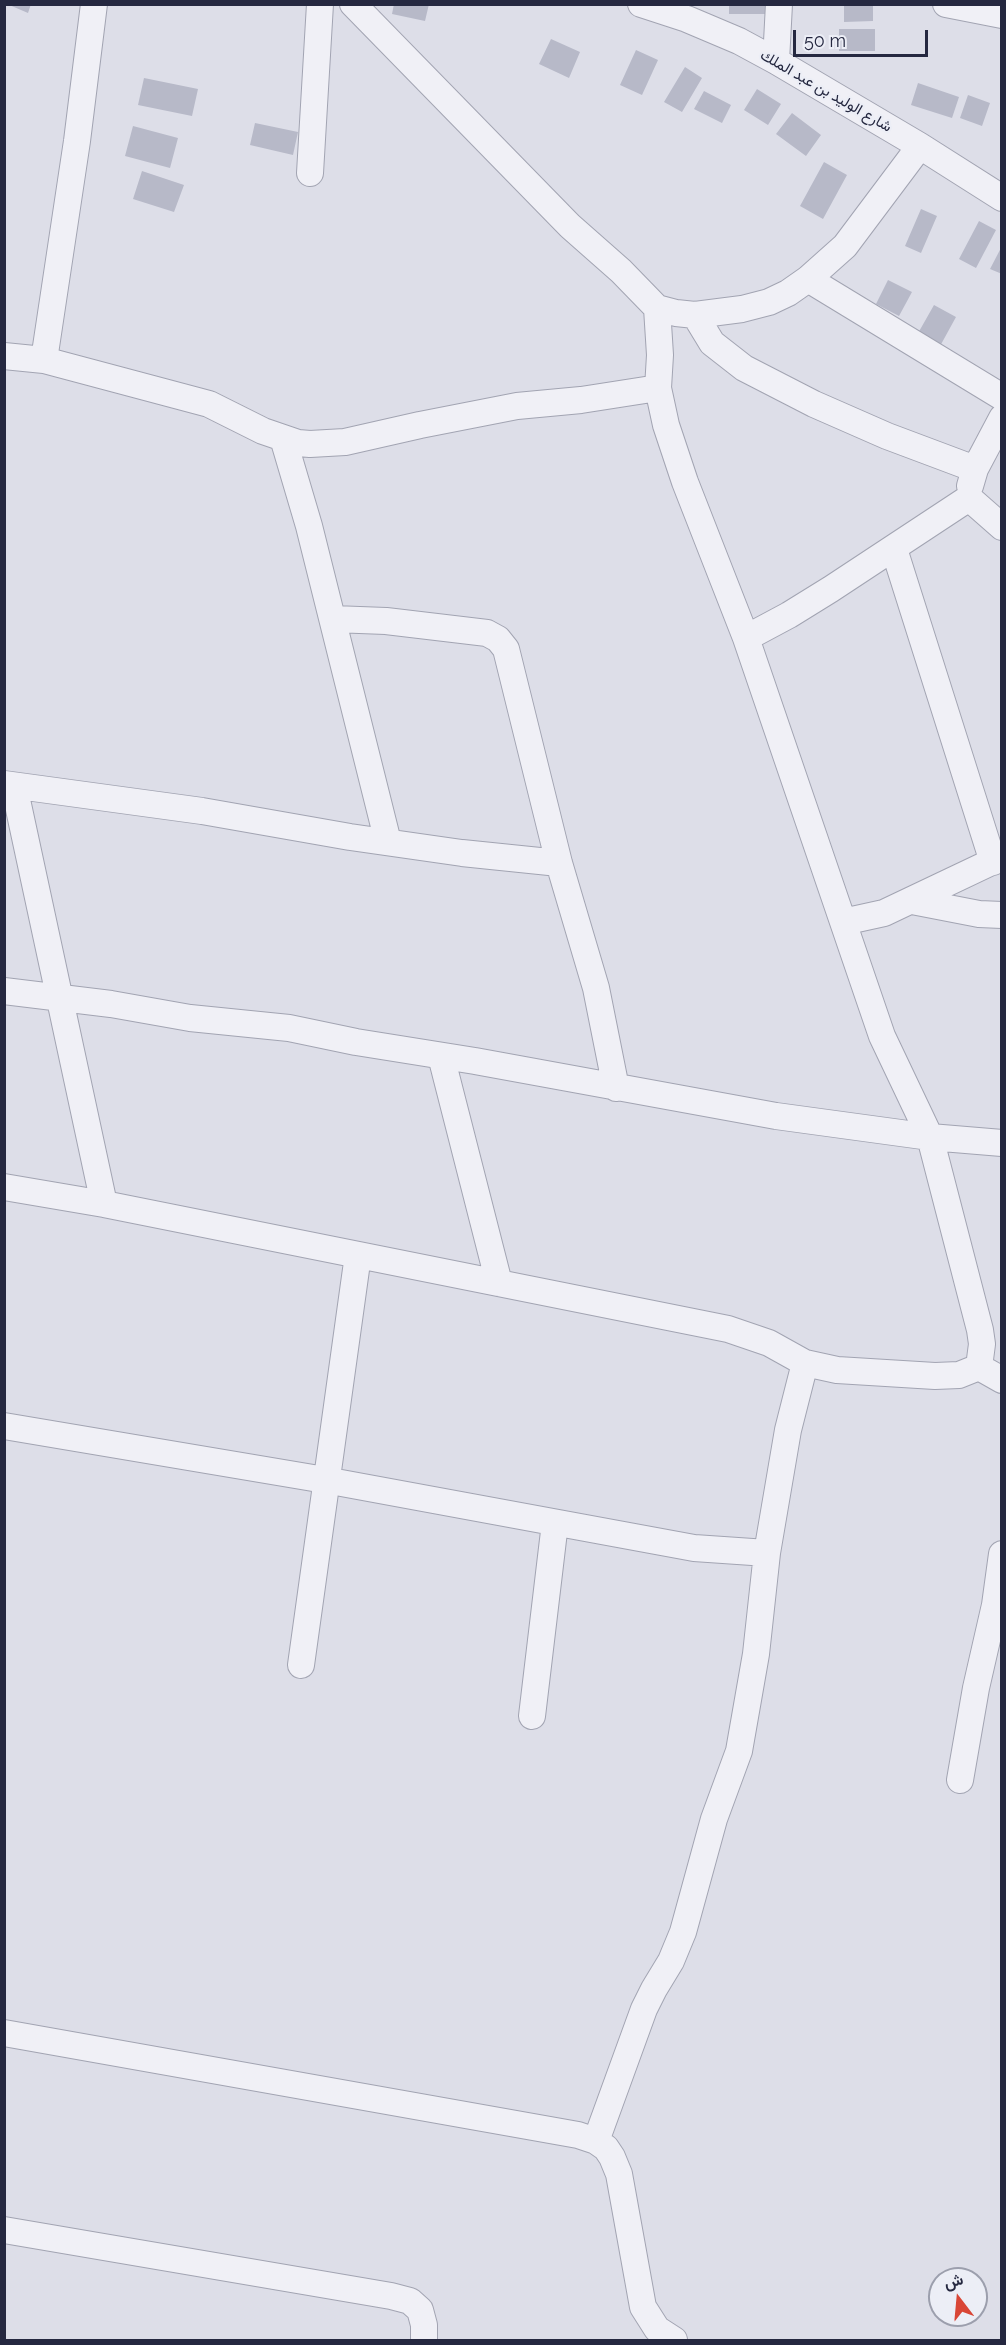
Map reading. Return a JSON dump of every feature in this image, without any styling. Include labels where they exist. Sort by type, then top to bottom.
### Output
[{"type":"street","points":[[44,360],[77,141],[94,4]]},
{"type":"street","points":[[310,173],[320,4]]},
{"type":"street","points":[[353,4],[513,170],[657,308],[695,315],[742,309],[769,302],[788,293],[808,279],[845,246],[920,146]]},
{"type":"street","name":"شارع الوليد بن عبد الملك","points":[[641,4],[739,41],[920,146],[1002,198]]},
{"type":"street","points":[[776,61],[779,4]]},
{"type":"street","points":[[946,4],[1002,15]]},
{"type":"street","points":[[808,279],[1002,397]]},
{"type":"street","points":[[657,308],[660,355],[658,388],[666,425],[685,482],[746,639],[882,1036],[930,1137],[980,1330],[982,1344],[979,1367]]},
{"type":"street","points":[[695,315],[712,343],[744,368],[814,404],[876,431],[975,469]]},
{"type":"street","points":[[4,356],[44,360],[209,404],[298,443],[345,442],[517,406],[581,400],[658,388]]},
{"type":"street","points":[[969,498],[971,477],[1002,418]]},
{"type":"street","points":[[283,438],[309,526],[388,842]]},
{"type":"street","points":[[746,639],[789,615],[894,549],[969,498]]},
{"type":"street","points":[[969,498],[1002,528]]},
{"type":"street","points":[[843,922],[884,913],[912,902],[997,859],[894,549]]},
{"type":"street","points":[[333,619],[386,621],[487,633],[502,643],[510,663],[559,863],[596,988],[616,1088]]},
{"type":"street","points":[[104,1204],[9,785],[202,811],[462,853],[559,863]]},
{"type":"street","points":[[912,902],[979,914],[1002,915]]},
{"type":"street","points":[[4,991],[111,1004],[190,1018],[289,1028],[356,1042],[776,1116],[930,1137],[1002,1143]]},
{"type":"street","points":[[441,1056],[499,1283]]},
{"type":"street","points":[[4,1187],[104,1204],[728,1329],[769,1343],[805,1363],[837,1370],[935,1376],[959,1375],[979,1367]]},
{"type":"street","points":[[301,1665],[358,1255]]},
{"type":"street","points":[[596,2140],[644,2009],[671,1961],[683,1932],[714,1819],[739,1751],[756,1654],[767,1553],[788,1430],[805,1363]]},
{"type":"street","points":[[979,1367],[1002,1380]]},
{"type":"street","points":[[4,1426],[325,1480],[694,1548],[767,1553]]},
{"type":"street","points":[[532,1716],[555,1523]]},
{"type":"street","points":[[960,1780],[976,1688],[998,1606],[1002,1554]]},
{"type":"street","points":[[4,2033],[596,2140],[606,2148],[619,2174],[643,2307],[657,2329],[674,2340]]},
{"type":"street","points":[[4,2230],[391,2296],[410,2301],[420,2310],[424,2325],[424,2340]]},
{"type":"building","points":[[7,4],[31,4],[28,13]]},
{"type":"building","points":[[394,4],[429,4],[425,21],[392,14]]},
{"type":"building","points":[[729,4],[765,4],[765,14],[729,14]]},
{"type":"building","points":[[844,4],[873,4],[873,21],[844,22]]},
{"type":"building","points":[[839,29],[875,29],[875,51],[839,51]]},
{"type":"building","points":[[551,39],[580,52],[569,78],[539,64]]},
{"type":"building","points":[[636,50],[658,60],[642,95],[620,85]]},
{"type":"building","points":[[685,67],[702,78],[682,112],[664,102]]},
{"type":"building","points":[[144,78],[198,89],[192,116],[138,105]]},
{"type":"building","points":[[918,83],[959,97],[952,118],[911,105]]},
{"type":"building","points":[[757,89],[781,104],[768,125],[744,110]]},
{"type":"building","points":[[704,91],[731,105],[722,123],[694,109]]},
{"type":"building","points":[[968,95],[990,103],[982,126],[960,118]]},
{"type":"building","points":[[792,113],[821,135],[806,156],[776,134]]},
{"type":"building","points":[[255,123],[298,132],[293,155],[250,145]]},
{"type":"building","points":[[133,126],[178,138],[170,168],[125,156]]},
{"type":"building","points":[[824,162],[847,175],[823,219],[800,206]]},
{"type":"building","points":[[142,171],[184,185],[174,212],[133,199]]},
{"type":"building","points":[[921,209],[937,216],[921,253],[905,246]]},
{"type":"building","points":[[979,221],[996,230],[976,268],[959,259]]},
{"type":"building","points":[[1002,246],[1002,274],[990,269]]},
{"type":"building","points":[[888,280],[912,292],[899,316],[876,304]]},
{"type":"building","points":[[934,305],[956,317],[939,348],[917,335]]}]
